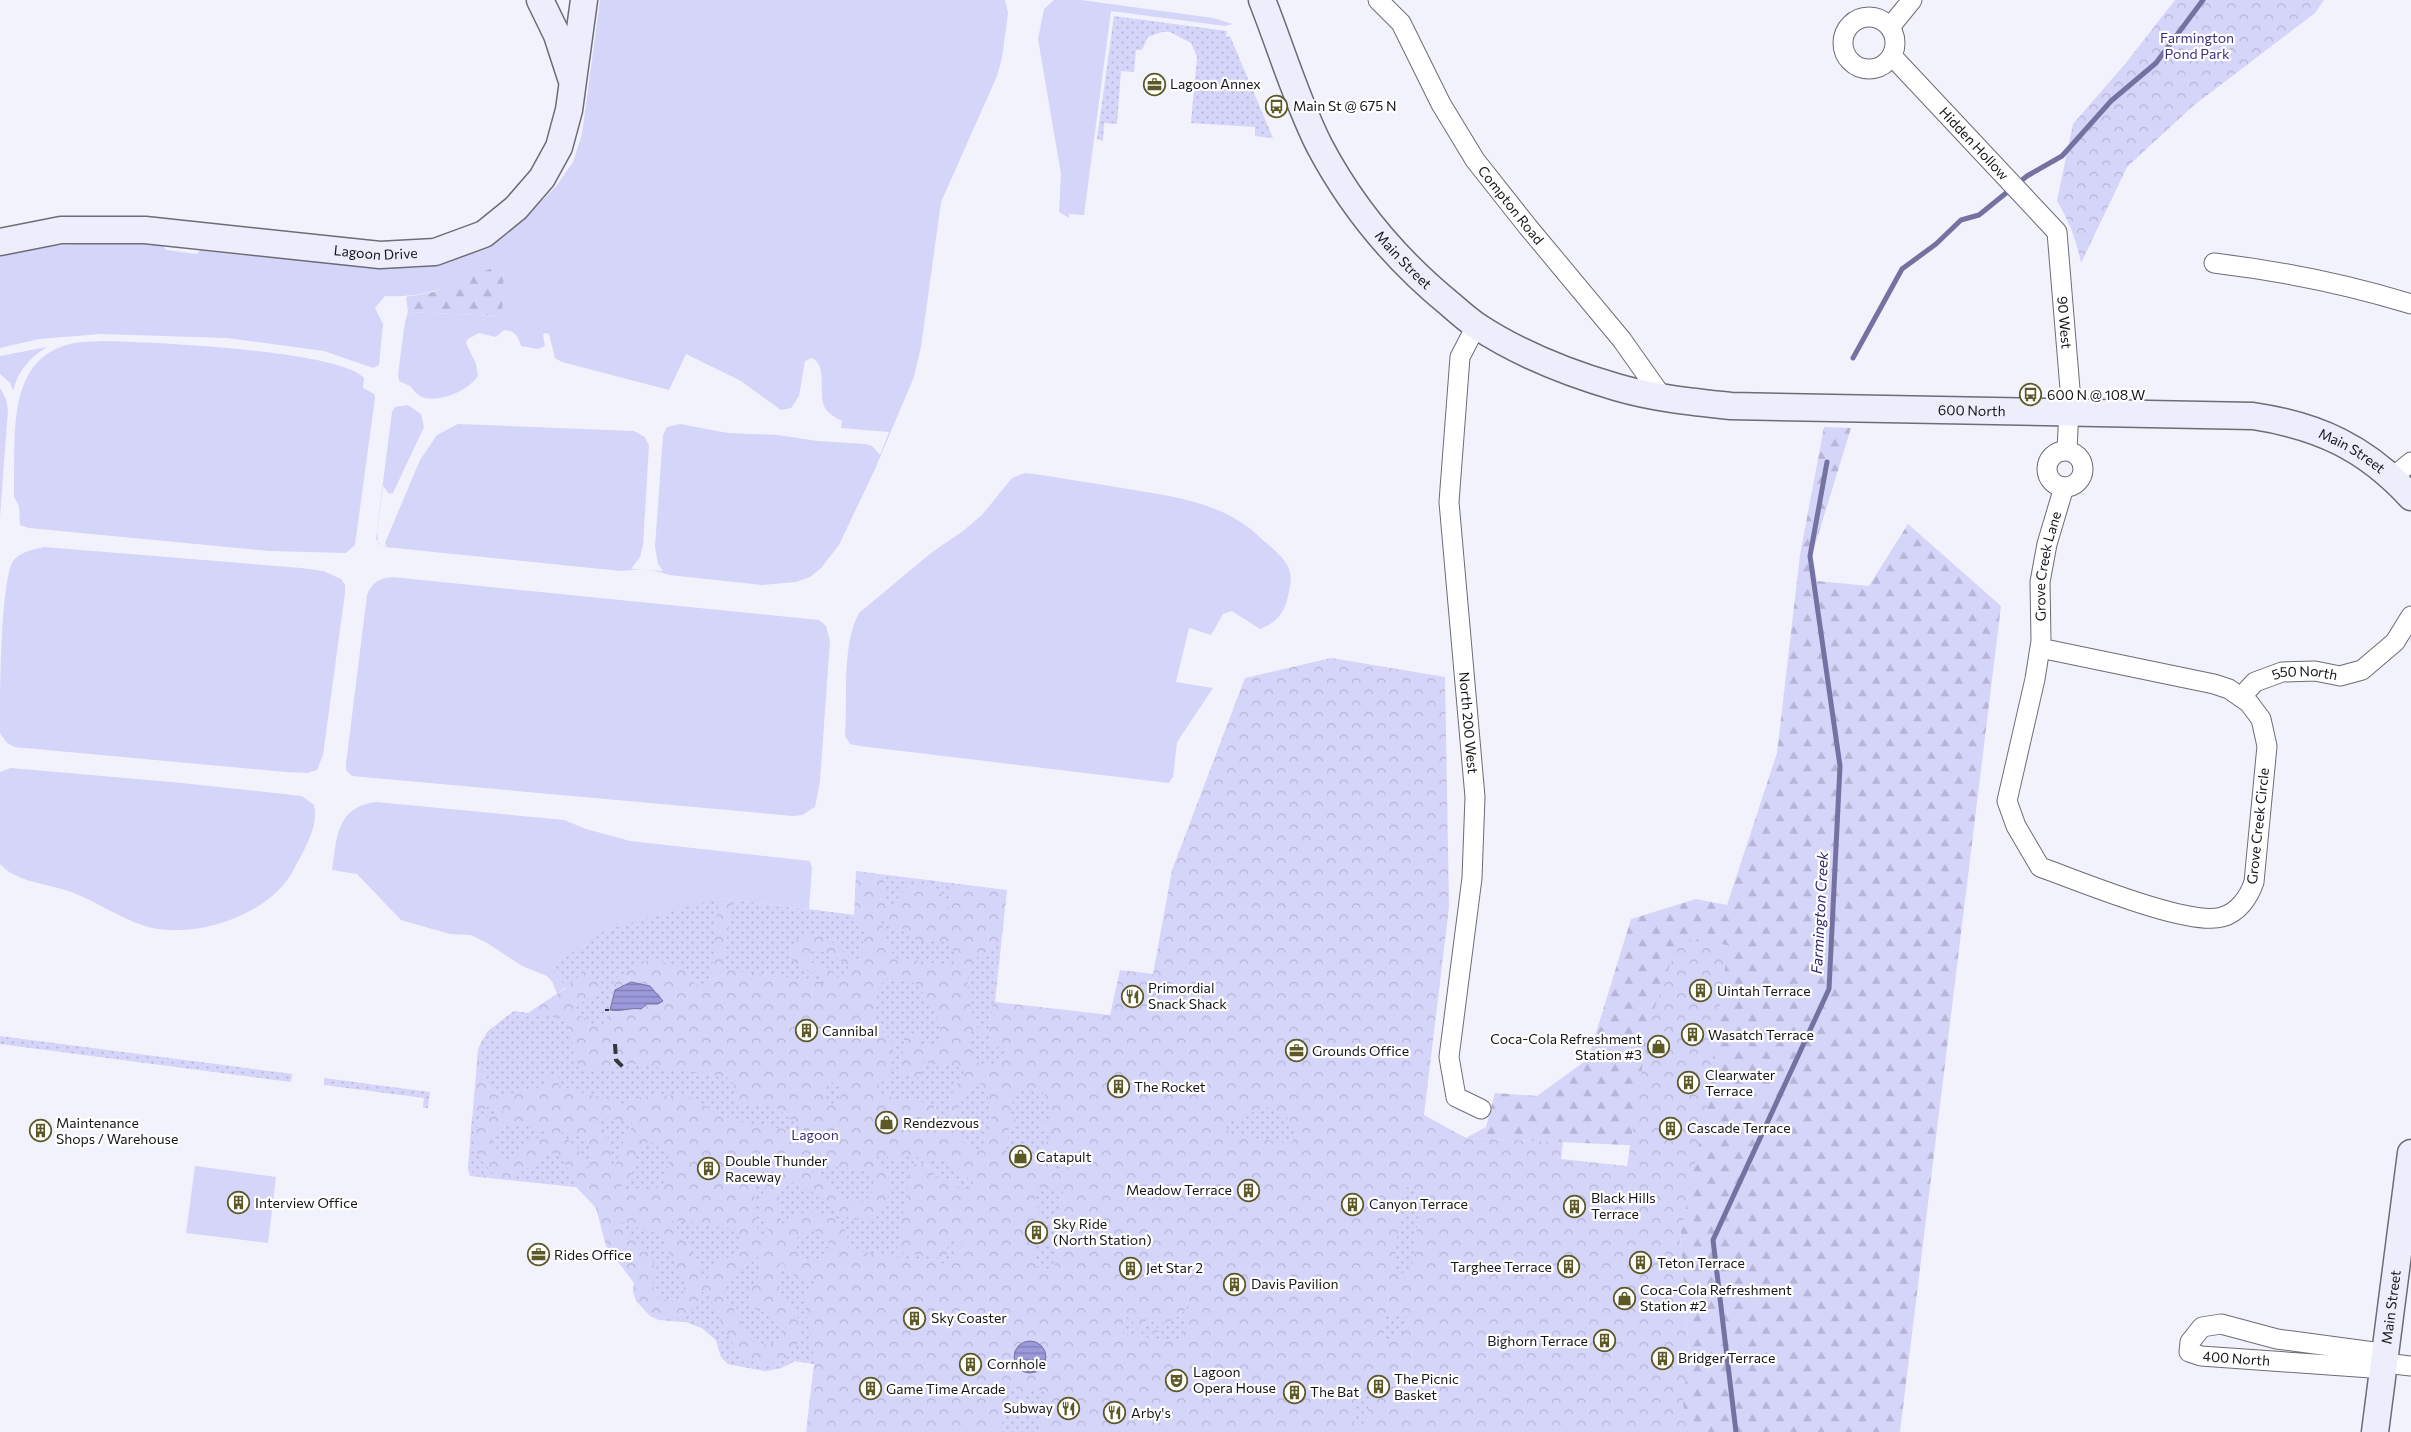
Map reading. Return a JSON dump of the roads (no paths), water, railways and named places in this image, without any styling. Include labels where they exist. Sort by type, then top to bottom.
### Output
[{"type":"main road","points":[[540,0],[556,35],[573,83]]},
{"type":"main road","name":"Lagoon Drive","points":[[0,242],[61,230],[145,230],[380,255],[435,252],[484,234],[516,208],[542,178],[559,147],[569,110],[584,0]]},
{"type":"main road","name":"Main Street","points":[[1262,0],[1293,84],[1319,145],[1347,191],[1379,235],[1424,283],[1476,326],[1520,350],[1567,370],[1616,387],[1663,398]]},
{"type":"main road","name":"600 North","points":[[1663,398],[1731,406],[1795,409],[2253,416],[2281,420]]},
{"type":"main road","name":"Main Street","points":[[2281,420],[2321,432],[2362,453],[2402,470],[2411,498]]},
{"type":"main road","name":"Main Street","points":[[2376,1432],[2411,1152]]},
{"type":"street","name":"Compton Road","points":[[1378,0],[1401,23],[1441,104],[1476,160],[1528,228],[1622,340],[1663,398]]},
{"type":"street","points":[[1890,27],[1912,0]]},
{"type":"street","points":[[1875,18],[1890,27],[1896,41],[1892,56],[1879,67],[1861,68],[1847,58],[1843,41],[1845,32],[1858,20],[1875,18]]},
{"type":"street","name":"Hidden Hollow","points":[[1892,56],[2056,232]]},
{"type":"street","name":"90 West","points":[[2056,232],[2070,388],[2069,412]]},
{"type":"street","points":[[2214,263],[2277,271],[2373,292],[2411,304]]},
{"type":"street","name":"North 200 West","points":[[1476,326],[1460,357],[1449,502],[1475,797],[1472,878],[1449,1057],[1456,1097],[1481,1109]]},
{"type":"street","points":[[2067,450],[2069,412]]},
{"type":"street","points":[[2067,450],[2080,457],[2084,470],[2077,483],[2064,488],[2051,481],[2047,468],[2053,455],[2067,450]]},
{"type":"street","name":"Grove Creek Lane","points":[[2040,648],[2042,624],[2040,582],[2047,544],[2064,488]]},
{"type":"street","name":"550 North","points":[[2241,697],[2255,682],[2282,672],[2316,672],[2340,676],[2362,670],[2395,642],[2411,616]]},
{"type":"street","name":"Grove Creek Circle","points":[[2040,648],[2214,684],[2229,689],[2241,697],[2249,703],[2261,719],[2267,746],[2254,882],[2250,895],[2236,910],[2222,918],[2183,916],[2040,867],[2016,826],[2007,802],[2035,679],[2040,648]]},
{"type":"street","name":"400 North","points":[[2314,1354],[2277,1339],[2221,1324],[2211,1324],[2202,1327],[2194,1334],[2188,1352],[2202,1356],[2314,1354],[2374,1352],[2385,1363],[2411,1366]]},
{"type":"waterway","name":"Farmington Creek","points":[[1853,358],[1902,269],[1936,244],[1961,220],[1979,215],[2027,176],[2062,156],[2111,101],[2156,63],[2203,0]]},
{"type":"waterway","name":"Farmington Creek","points":[[1736,1432],[1713,1240],[1829,989],[1840,766],[1810,556],[1827,462]]},
{"type":"railway","points":[[615,1044],[616,1060],[624,1068]]},
{"type":"place","name":"Lagoon Annex","points":[[1154,84]]},
{"type":"place","name":"Main St @ 675 N","points":[[1277,106]]},
{"type":"place","name":"600 N @ 108 W","points":[[2031,395]]},
{"type":"place","name":"Uintah Terrace","points":[[1701,991]]},
{"type":"place","name":"Primordial Snack Shack","points":[[1132,996]]},
{"type":"place","name":"Cannibal","points":[[806,1031]]},
{"type":"place","name":"Wasatch Terrace","points":[[1692,1035]]},
{"type":"place","name":"Coca-Cola Refreshment Station #3","points":[[1658,1047]]},
{"type":"place","name":"Grounds Office","points":[[1296,1051]]},
{"type":"place","name":"Clearwater Terrace","points":[[1689,1083]]},
{"type":"place","name":"The Rocket","points":[[1118,1087]]},
{"type":"place","name":"Rendezvous","points":[[887,1123]]},
{"type":"place","name":"Cascade Terrace","points":[[1671,1128]]},
{"type":"place","name":"Maintenance Shops / Warehouse","points":[[40,1131]]},
{"type":"place","name":"Catapult","points":[[1020,1157]]},
{"type":"place","name":"Double Thunder Raceway","points":[[709,1169]]},
{"type":"place","name":"Meadow Terrace","points":[[1248,1190]]},
{"type":"place","name":"Interview Office","points":[[239,1203]]},
{"type":"place","name":"Canyon Terrace","points":[[1353,1204]]},
{"type":"place","name":"Black Hills Terrace","points":[[1575,1206]]},
{"type":"place","name":"Sky Ride (North Station)","points":[[1037,1232]]},
{"type":"place","name":"Rides Office","points":[[538,1255]]},
{"type":"place","name":"Teton Terrace","points":[[1641,1263]]},
{"type":"place","name":"Targhee Terrace","points":[[1568,1267]]},
{"type":"place","name":"Jet Star 2","points":[[1130,1268]]},
{"type":"place","name":"Davis Pavilion","points":[[1235,1284]]},
{"type":"place","name":"Coca-Cola Refreshment Station #2","points":[[1624,1298]]},
{"type":"place","name":"Sky Coaster","points":[[915,1318]]},
{"type":"place","name":"Bighorn Terrace","points":[[1604,1341]]},
{"type":"place","name":"Bridger Terrace","points":[[1662,1358]]},
{"type":"place","name":"Cornhole","points":[[971,1364]]},
{"type":"place","name":"Lagoon Opera House","points":[[1177,1380]]},
{"type":"place","name":"The Picnic Basket","points":[[1378,1387]]},
{"type":"place","name":"Game Time Arcade","points":[[870,1389]]},
{"type":"place","name":"The Bat","points":[[1294,1392]]},
{"type":"place","name":"Subway","points":[[1069,1408]]},
{"type":"place","name":"Arby's","points":[[1115,1413]]},
{"type":"park label","name":"Farmington Pond Park","points":[[2197,46]]},
{"type":"park label","name":"Lagoon","points":[[815,1135]]}]
